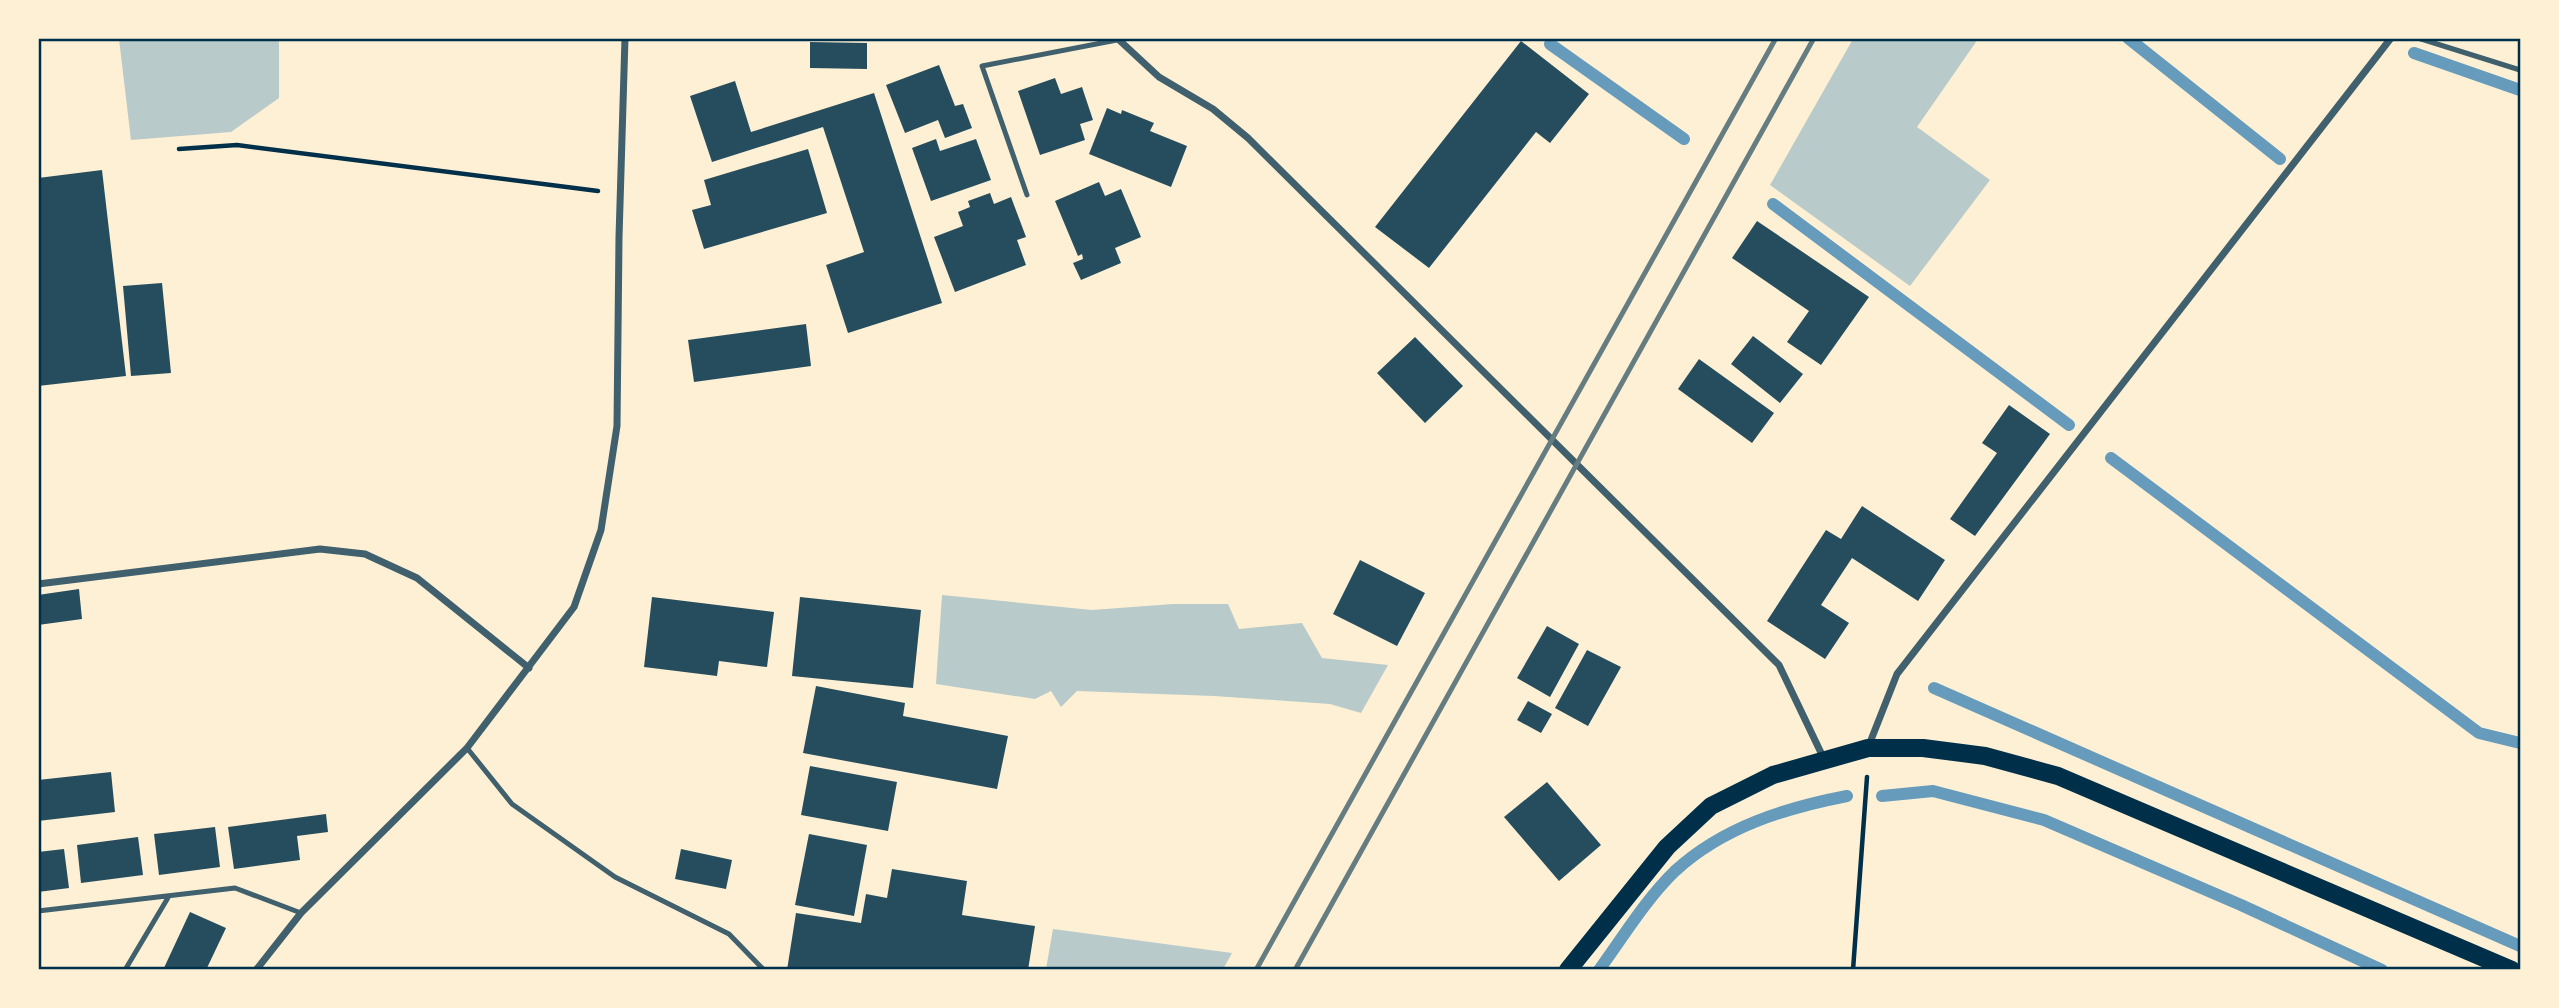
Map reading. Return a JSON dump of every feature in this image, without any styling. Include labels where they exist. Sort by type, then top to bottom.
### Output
[{"type":"main road","points":[[1568,970],[1667,847],[1711,806],[1773,775],[1825,759],[1868,748],[1923,748],[1984,756],[2058,776],[2512,970]]},
{"type":"street","points":[[256,970],[301,913],[467,748],[574,607],[601,530],[617,426],[625,38]]},
{"type":"street","points":[[1868,748],[1897,674],[2391,38]]},
{"type":"street","points":[[1117,39],[1160,76],[1213,109],[1248,138],[1779,665],[1825,759]]},
{"type":"street","points":[[38,584],[320,549],[365,554],[416,578],[529,668]]},
{"type":"lane","points":[[2418,38],[2521,70]]},
{"type":"lane","points":[[1027,195],[982,66],[1117,39]]},
{"type":"lane","points":[[467,748],[512,804],[615,877],[729,934],[764,970]]},
{"type":"lane","points":[[38,911],[235,888],[301,913]]},
{"type":"lane","points":[[125,970],[169,896]]},
{"type":"path","points":[[179,149],[237,145],[620,193]]},
{"type":"path","points":[[1853,970],[1866,823],[1868,748]]},
{"type":"shaded area","points":[[119,39],[279,39],[279,98],[231,132],[131,140]]},
{"type":"shaded area","points":[[1853,39],[1978,39],[1917,127],[1990,180],[1910,286],[1770,185]]},
{"type":"shaded area","points":[[942,595],[1092,610],[1173,604],[1228,604],[1239,629],[1302,623],[1322,658],[1388,665],[1361,713],[1330,704],[1077,691],[1061,707],[1051,691],[1035,699],[936,684]]},
{"type":"shaded area","points":[[1053,929],[1232,953],[1223,969],[1046,969]]},
{"type":"building","points":[[1521,41],[1589,94],[1550,143],[1536,132],[1429,268],[1375,227]]},
{"type":"building","points":[[810,42],[867,43],[867,69],[810,68]]},
{"type":"building","points":[[939,65],[955,106],[963,104],[972,128],[945,138],[938,120],[905,133],[886,85]]},
{"type":"building","points":[[1055,78],[1061,94],[1082,87],[1093,120],[1080,124],[1085,140],[1040,155],[1018,91]]},
{"type":"building","points":[[735,81],[751,132],[874,93],[942,303],[848,333],[826,265],[864,252],[823,127],[712,162],[690,96]]},
{"type":"building","points":[[1107,108],[1121,114],[1122,110],[1154,123],[1150,131],[1187,146],[1171,187],[1089,154]]},
{"type":"building","points":[[936,139],[940,151],[976,139],[991,180],[931,201],[912,148]]},
{"type":"building","points":[[808,149],[827,213],[704,249],[692,210],[711,205],[704,180]]},
{"type":"building","points":[[102,170],[126,376],[38,386],[38,178]]},
{"type":"building","points":[[1099,182],[1105,196],[1121,189],[1141,237],[1115,248],[1121,263],[1081,280],[1073,263],[1083,259],[1082,254],[1078,256],[1055,201]]},
{"type":"building","points":[[990,193],[994,204],[1011,197],[1026,237],[1017,240],[1026,265],[955,292],[934,237],[963,226],[958,212],[970,207],[968,201]]},
{"type":"building","points":[[1757,221],[1869,297],[1821,365],[1787,342],[1809,311],[1732,258]]},
{"type":"building","points":[[162,283],[171,373],[131,376],[123,286]]},
{"type":"building","points":[[806,324],[811,366],[694,382],[688,340]]},
{"type":"building","points":[[1753,336],[1803,374],[1780,403],[1731,364]]},
{"type":"building","points":[[1415,337],[1463,386],[1425,423],[1377,373]]},
{"type":"building","points":[[1699,359],[1774,413],[1752,443],[1678,389]]},
{"type":"building","points":[[2009,405],[2050,434],[1975,536],[1950,519],[1997,453],[1982,443]]},
{"type":"building","points":[[1862,506],[1945,560],[1918,601],[1852,558],[1821,605],[1849,623],[1825,659],[1767,621],[1826,530],[1841,539]]},
{"type":"building","points":[[1360,560],[1425,593],[1397,646],[1333,614]]},
{"type":"building","points":[[79,589],[82,619],[38,625],[38,595]]},
{"type":"building","points":[[652,597],[774,612],[767,667],[719,661],[717,676],[644,667]]},
{"type":"building","points":[[800,597],[921,610],[913,688],[792,676]]},
{"type":"building","points":[[1547,626],[1579,644],[1550,697],[1517,678]]},
{"type":"building","points":[[1587,650],[1621,667],[1588,726],[1555,708]]},
{"type":"building","points":[[816,686],[905,703],[903,716],[1008,736],[997,789],[803,753]]},
{"type":"building","points":[[1528,701],[1552,714],[1541,733],[1517,720]]},
{"type":"building","points":[[810,766],[897,782],[888,831],[801,815]]},
{"type":"building","points":[[111,772],[115,812],[38,821],[38,780]]},
{"type":"building","points":[[1547,782],[1601,845],[1559,881],[1504,817]]},
{"type":"building","points":[[326,814],[328,832],[297,836],[300,860],[234,869],[228,827]]},
{"type":"building","points":[[215,827],[220,867],[159,875],[154,834]]},
{"type":"building","points":[[809,834],[867,845],[854,916],[795,905]]},
{"type":"building","points":[[138,837],[143,875],[81,883],[77,845]]},
{"type":"building","points":[[64,849],[69,888],[38,892],[38,852]]},
{"type":"building","points":[[681,849],[732,860],[726,889],[675,879]]},
{"type":"building","points":[[892,869],[967,881],[962,915],[1035,926],[1028,970],[787,970],[796,913],[861,923],[866,894],[887,898]]},
{"type":"building","points":[[190,912],[226,928],[206,970],[163,970]]},
{"type":"waterway","points":[[2128,38],[2280,159]]},
{"type":"waterway","points":[[1550,44],[1684,139]]},
{"type":"waterway","points":[[2414,53],[2520,90]]},
{"type":"waterway","points":[[1773,204],[2069,425]]},
{"type":"waterway","points":[[2111,458],[2479,733],[2520,743]]},
{"type":"waterway","points":[[1934,688],[2520,946]]},
{"type":"waterway","points":[[1882,796],[1933,791],[2044,820],[2241,905],[2382,970]]},
{"type":"waterway","points":[[1599,970],[1654,894],[1675,871],[1713,842],[1778,813],[1847,796]]},
{"type":"railway","points":[[1256,970],[1776,38]]},
{"type":"railway","points":[[1295,970],[1814,38]]}]
